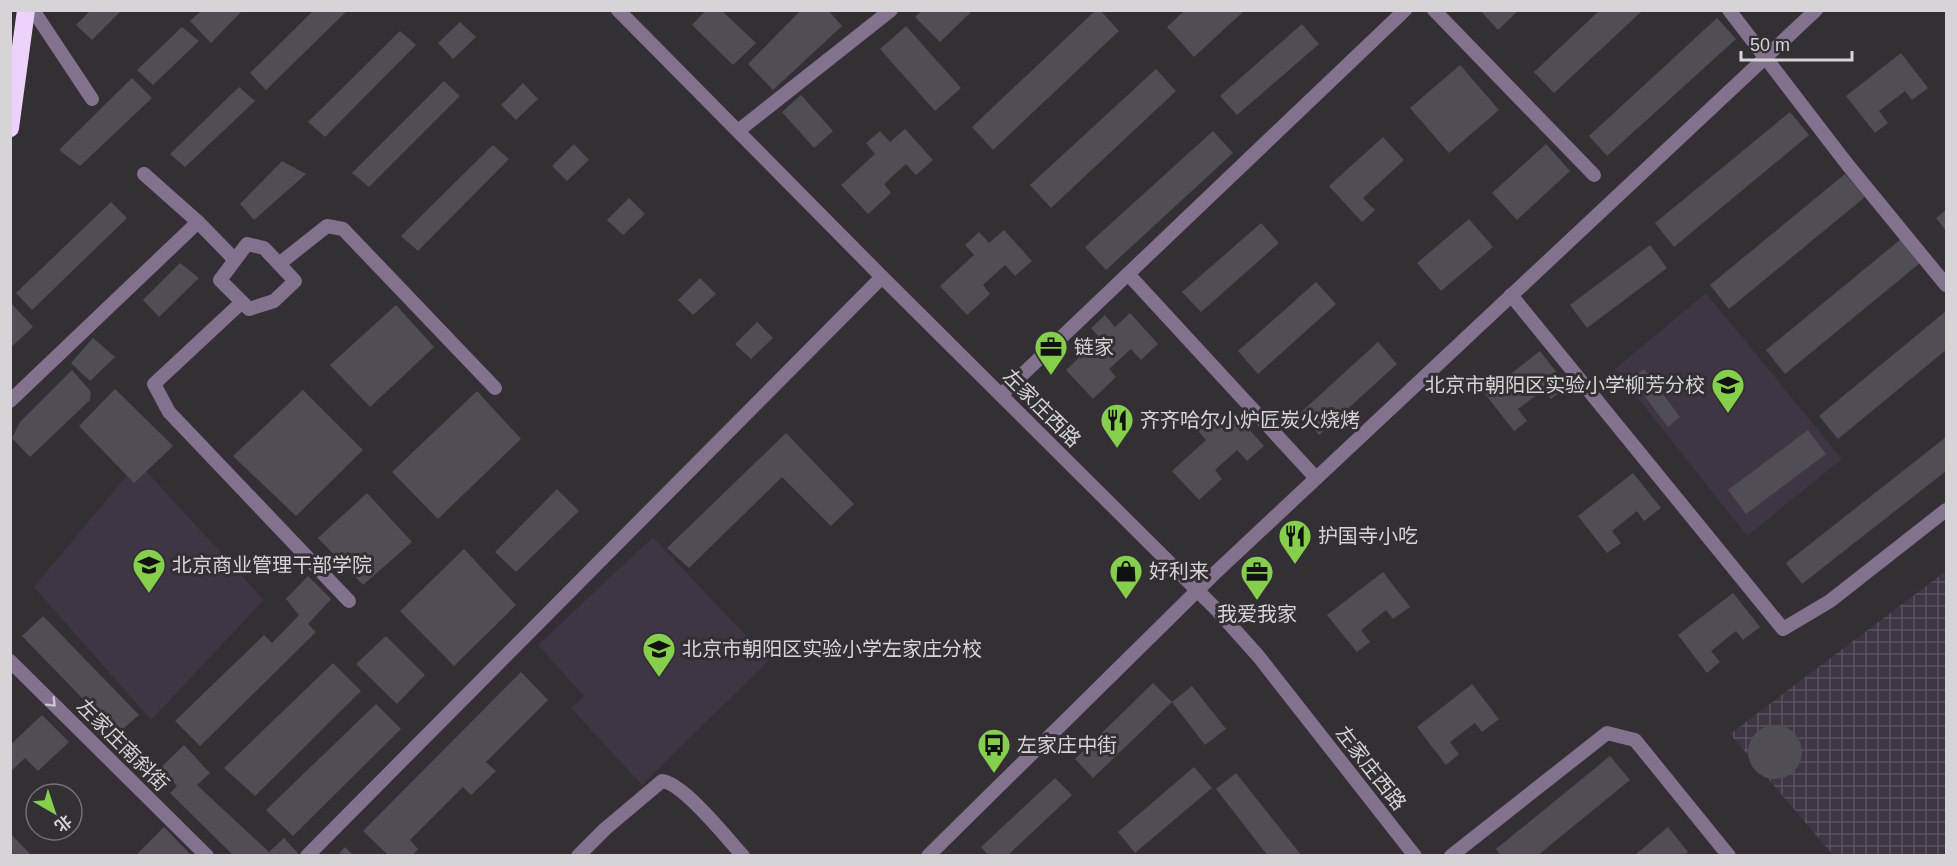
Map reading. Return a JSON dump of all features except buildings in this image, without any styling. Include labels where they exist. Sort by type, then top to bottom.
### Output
[{"type":"highway","points":[[10,128],[26,10]]},
{"type":"street","points":[[33,10],[92,99]]},
{"type":"street","name":"左家庄西路","points":[[618,10],[1197,590],[1259,657],[1415,855]]},
{"type":"street","points":[[738,131],[891,10]]},
{"type":"street","points":[[1001,395],[1405,10]]},
{"type":"street","points":[[1434,10],[1594,175]]},
{"type":"street","points":[[1729,10],[1847,164],[1947,285]]},
{"type":"street","points":[[928,855],[1197,590],[1816,10]]},
{"type":"street","points":[[144,174],[198,222],[235,260]]},
{"type":"street","points":[[10,401],[198,222]]},
{"type":"street","points":[[279,264],[327,226],[343,229],[495,388]]},
{"type":"street","points":[[247,244],[264,248],[279,264],[295,281],[274,301],[249,309],[220,280],[247,244]]},
{"type":"street","points":[[1128,274],[1316,478]]},
{"type":"street","points":[[307,855],[882,277]]},
{"type":"street","points":[[1511,295],[1783,629],[1830,601],[1947,510]]},
{"type":"street","points":[[242,302],[154,384],[169,411],[349,601]]},
{"type":"street","name":"左家庄南斜街","points":[[10,661],[207,855]]},
{"type":"street","points":[[1452,855],[1607,733],[1635,740],[1729,855]]},
{"type":"street","points":[[578,855],[662,781],[669,782],[683,791],[743,855]]},
{"type":"shaded area","name":"北京市朝阳区实验小学柳芳分校","points":[[1706,293],[1842,459],[1747,536],[1615,369]]},
{"type":"shaded area","name":"北京商业管理干部学院","points":[[138,462],[264,600],[151,720],[34,587]]},
{"type":"shaded area","name":"北京市朝阳区实验小学左家庄分校","points":[[653,537],[769,660],[642,785],[571,708],[584,696],[538,645]]},
{"type":"shaded area","points":[[1946,571],[1946,855],[1833,855],[1730,734]]},
{"type":"place","name":"链家","points":[[1051,376]]},
{"type":"place","name":"北京市朝阳区实验小学柳芳分校","points":[[1728,414]]},
{"type":"place","name":"齐齐哈尔小炉匠炭火烧烤","points":[[1117,449]]},
{"type":"place","name":"护国寺小吃","points":[[1295,565]]},
{"type":"place","name":"北京商业管理干部学院","points":[[149,594]]},
{"type":"place","name":"好利来","points":[[1126,600]]},
{"type":"place","name":"我爱我家","points":[[1257,601]]},
{"type":"place","name":"北京市朝阳区实验小学左家庄分校","points":[[659,678]]},
{"type":"place","name":"左家庄中街","points":[[994,774]]}]
